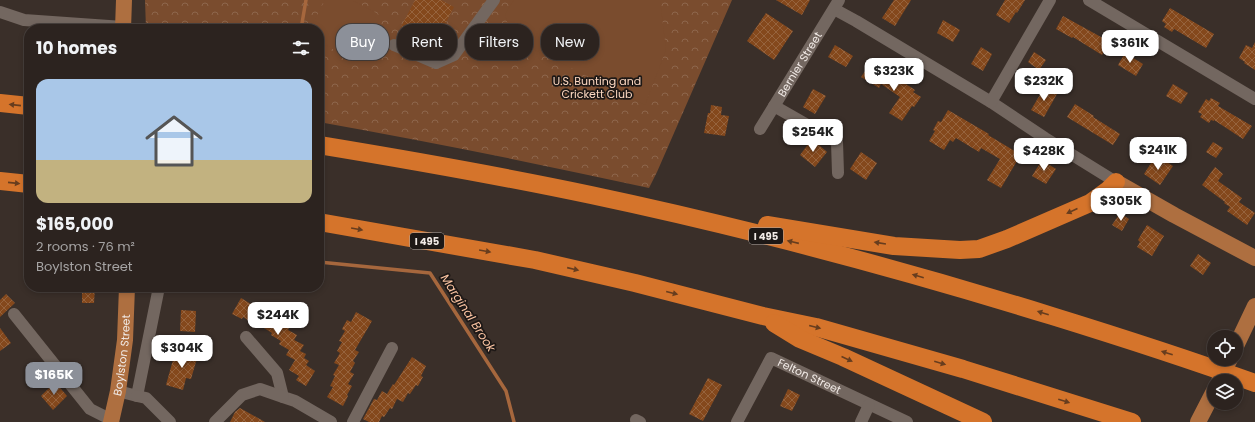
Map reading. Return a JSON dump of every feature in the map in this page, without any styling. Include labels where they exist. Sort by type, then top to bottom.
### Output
[{"type":"highway","points":[[0,103],[24,105]]},
{"type":"highway","name":"I 495","points":[[324,145],[496,176],[633,204],[803,245],[984,295],[1120,337],[1249,381]]},
{"type":"highway","points":[[0,181],[24,183]]},
{"type":"highway","points":[[633,204],[894,246],[960,250],[979,249],[992,245],[1090,203],[1100,197],[1116,182]]},
{"type":"highway","name":"I 495","points":[[324,223],[535,260],[635,283],[763,316],[816,327],[963,369],[1132,422]]},
{"type":"highway","points":[[763,316],[800,339],[856,363],[983,422]]},
{"type":"main road","points":[[124,0],[124,24]]},
{"type":"main road","points":[[1116,182],[1255,258]]},
{"type":"main road","name":"Boylston Street","points":[[111,421],[118,391],[125,340],[127,292]]},
{"type":"main road","points":[[1243,331],[1255,306]]},
{"type":"main road","points":[[1198,422],[1207,405]]},
{"type":"street","points":[[394,45],[436,63],[454,55],[494,0]]},
{"type":"street","points":[[991,102],[1050,0]]},
{"type":"street","points":[[1089,0],[1255,99]]},
{"type":"street","points":[[836,4],[856,21],[991,102],[1045,138],[1116,182]]},
{"type":"street","name":"Bernier Street","points":[[760,129],[836,4]]},
{"type":"street","points":[[0,12],[24,20],[74,24]]},
{"type":"street","points":[[774,106],[837,142],[838,173]]},
{"type":"street","points":[[138,396],[158,292]]},
{"type":"street","points":[[14,314],[90,409],[111,421]]},
{"type":"street","points":[[246,337],[277,373],[283,397]]},
{"type":"street","points":[[353,422],[392,348]]},
{"type":"street","name":"Felton Street","points":[[737,422],[771,358],[869,405]]},
{"type":"street","points":[[215,422],[242,395],[260,389],[295,401],[330,422]]},
{"type":"street","name":"Boylston Street","points":[[118,391],[146,398],[170,422]]},
{"type":"street","points":[[861,422],[869,405],[907,422]]},
{"type":"green space","name":"U.S. Bunting and Crickett Club","points":[[145,0],[732,0],[649,188],[567,170],[324,123],[324,24],[146,24]]},
{"type":"green space","points":[[325,0],[352,0],[378,14],[371,24],[336,24],[336,51],[324,44],[324,24],[313,24]]},
{"type":"green space","points":[[514,0],[660,0],[666,50],[645,105],[555,60],[599,60],[599,24],[541,24],[541,53],[533,49],[533,24],[508,24],[505,15]]},
{"type":"building","points":[[415,0],[441,0],[454,7],[445,24],[403,24]]},
{"type":"building","points":[[776,0],[810,0],[802,15]]},
{"type":"building","points":[[894,0],[911,0],[895,26],[882,18]]},
{"type":"building","points":[[1005,0],[1025,0],[1009,23],[996,15]]},
{"type":"building","points":[[1170,8],[1214,34],[1206,48],[1174,29],[1172,32],[1164,27],[1166,24],[1162,21]]},
{"type":"building","points":[[766,13],[793,31],[774,60],[747,41]]},
{"type":"building","points":[[1063,16],[1110,42],[1102,55],[1073,37],[1072,38],[1056,29]]},
{"type":"building","points":[[943,20],[960,30],[953,42],[937,33]]},
{"type":"building","points":[[1255,42],[1255,70],[1239,58],[1246,45],[1252,48]]},
{"type":"building","points":[[835,45],[853,56],[846,67],[828,57]]},
{"type":"building","points":[[981,47],[992,54],[983,71],[971,64]]},
{"type":"building","points":[[1034,52],[1046,60],[1039,70],[1028,62]]},
{"type":"building","points":[[1125,53],[1143,64],[1136,76],[1118,65]]},
{"type":"building","points":[[869,65],[901,84],[903,82],[915,90],[913,92],[921,97],[914,107],[912,106],[902,121],[889,113],[900,97],[881,84],[879,88],[861,77]]},
{"type":"building","points":[[1173,84],[1188,93],[1181,104],[1166,96]]},
{"type":"building","points":[[1045,86],[1057,94],[1044,117],[1031,110]]},
{"type":"building","points":[[813,89],[826,96],[815,114],[803,107]]},
{"type":"building","points":[[1211,98],[1220,103],[1218,106],[1252,126],[1243,139],[1214,120],[1211,120],[1209,123],[1200,117],[1202,114],[1198,112],[1206,99],[1209,101]]},
{"type":"building","points":[[1075,104],[1120,134],[1113,145],[1067,117]]},
{"type":"building","points":[[711,105],[722,107],[721,115],[729,116],[725,136],[704,133]]},
{"type":"building","points":[[948,110],[1018,153],[1017,154],[1020,156],[1001,188],[987,180],[1000,159],[981,148],[979,152],[956,138],[953,142],[950,140],[944,150],[929,141],[935,131],[933,130],[938,121],[941,122]]},
{"type":"building","points":[[812,139],[827,152],[815,167],[800,155]]},
{"type":"building","points":[[1213,142],[1223,148],[1216,158],[1206,152]]},
{"type":"building","points":[[861,152],[877,163],[866,180],[850,169]]},
{"type":"building","points":[[1161,158],[1173,166],[1160,185],[1144,174],[1153,160],[1158,163]]},
{"type":"building","points":[[1042,160],[1056,169],[1046,184],[1032,176]]},
{"type":"building","points":[[1215,167],[1223,174],[1218,181],[1242,198],[1239,202],[1255,213],[1247,225],[1227,211],[1230,207],[1202,185]]},
{"type":"building","points":[[1120,213],[1129,219],[1122,231],[1112,225]]},
{"type":"building","points":[[1147,225],[1164,236],[1152,256],[1137,247],[1140,242],[1138,240]]},
{"type":"building","points":[[1198,254],[1211,263],[1203,275],[1190,266]]},
{"type":"building","points":[[82,292],[95,292],[94,303],[82,303]]},
{"type":"building","points":[[6,294],[15,303],[0,317],[0,300]]},
{"type":"building","points":[[241,298],[261,308],[262,306],[272,312],[273,310],[283,316],[280,320],[290,326],[288,330],[297,335],[294,340],[304,345],[300,351],[306,354],[304,358],[309,361],[306,365],[315,371],[306,386],[296,380],[299,376],[289,370],[295,360],[286,355],[289,350],[279,344],[281,341],[271,335],[272,333],[253,321],[252,323],[243,317],[242,319],[232,314]]},
{"type":"building","points":[[181,310],[196,311],[195,332],[180,331]]},
{"type":"building","points":[[356,312],[372,321],[355,350],[359,352],[353,361],[355,363],[350,372],[354,374],[348,384],[352,386],[343,406],[327,397],[333,387],[330,386],[335,376],[333,375],[339,365],[334,363],[340,353],[337,351],[342,342],[339,341],[345,331],[342,329],[347,320],[351,322]]},
{"type":"building","points":[[0,328],[11,343],[0,351]]},
{"type":"building","points":[[176,349],[198,355],[191,379],[186,378],[183,390],[166,385]]},
{"type":"building","points":[[412,357],[426,366],[421,376],[423,377],[418,386],[416,385],[410,394],[408,393],[403,402],[397,399],[392,409],[390,408],[384,417],[382,416],[379,422],[369,422],[363,419],[374,399],[377,400],[382,391],[387,394]]},
{"type":"building","points":[[708,378],[722,385],[703,421],[689,414]]},
{"type":"building","points":[[55,382],[67,396],[53,410],[41,396]]},
{"type":"building","points":[[788,389],[800,395],[792,411],[780,406]]},
{"type":"building","points":[[240,408],[265,422],[230,422],[235,412]]},
{"type":"waterway","name":"Marginal Brook","points":[[302,24],[306,0]]},
{"type":"waterway","name":"Marginal Brook","points":[[324,262],[430,273],[506,391],[514,422]]}]
